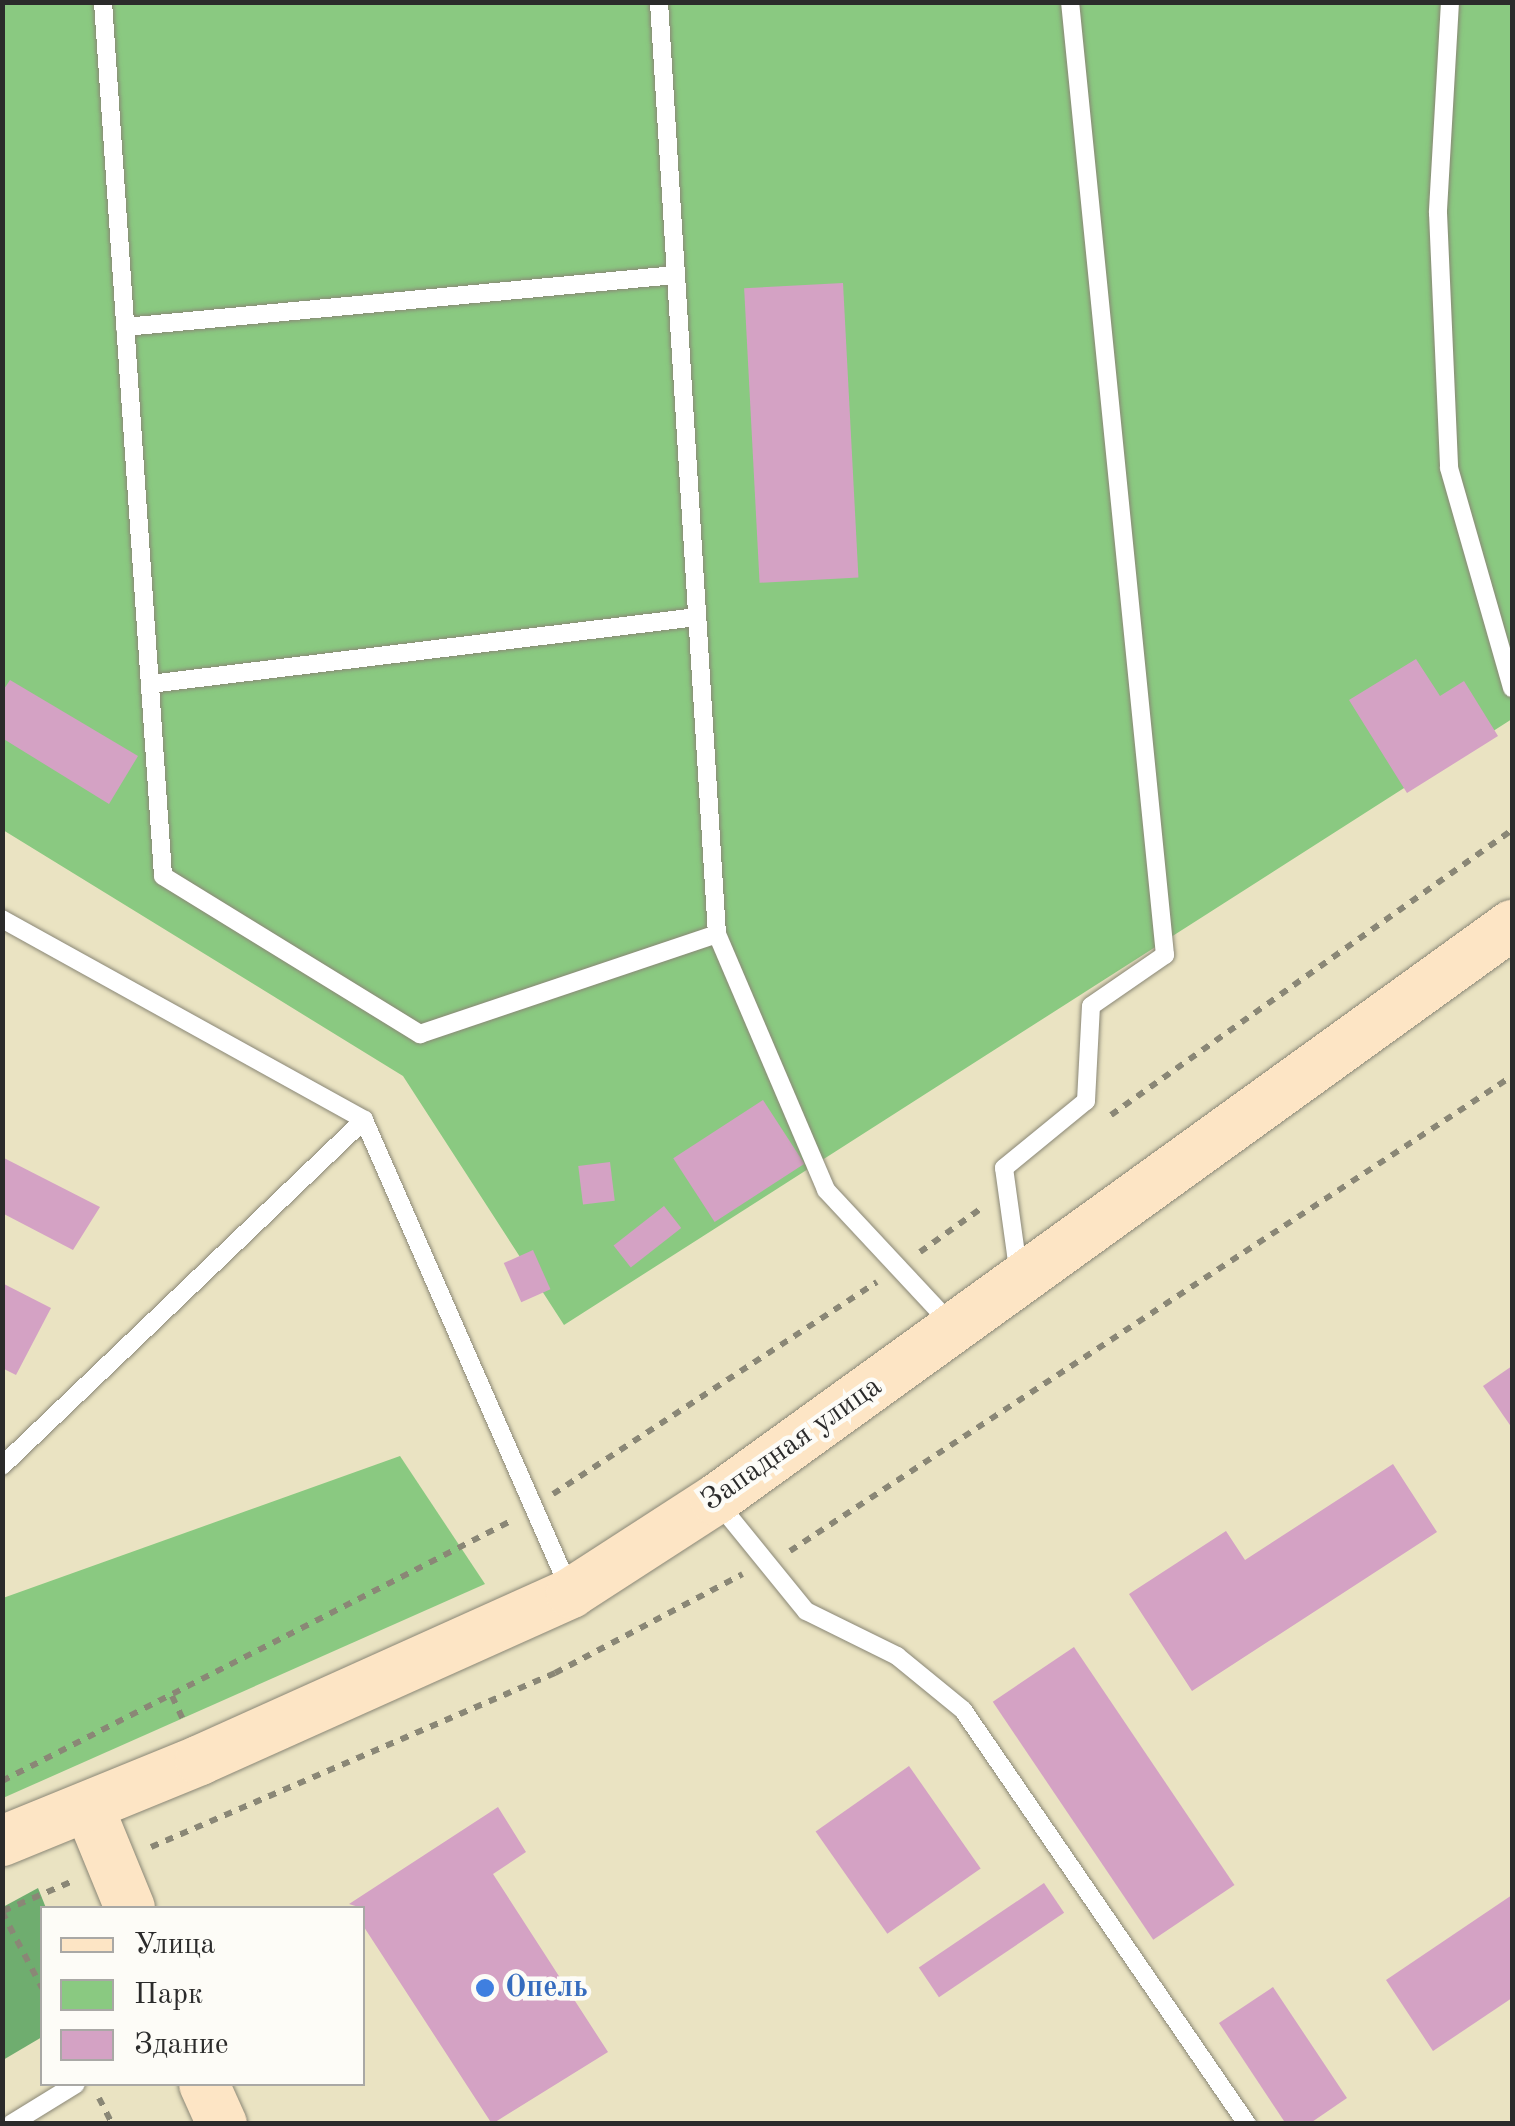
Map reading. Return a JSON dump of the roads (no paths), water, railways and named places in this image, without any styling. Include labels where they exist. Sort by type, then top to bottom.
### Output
[{"type":"main road","name":"Западная улица","points":[[2,1841],[89,1808],[571,1593],[715,1500],[1512,925]]},
{"type":"main road","points":[[89,1808],[129,1906]]},
{"type":"main road","points":[[205,2086],[222,2124]]},
{"type":"lane","points":[[103,2],[163,876],[420,1034],[717,934]]},
{"type":"lane","points":[[659,2],[717,934],[826,1190],[955,1328]]},
{"type":"lane","points":[[1020,1281],[1004,1168],[1086,1101],[1091,1006],[1166,955],[1070,2]]},
{"type":"lane","points":[[1450,2],[1438,213],[1449,468],[1512,688]]},
{"type":"lane","points":[[126,327],[675,275]]},
{"type":"lane","points":[[150,684],[697,617]]},
{"type":"lane","points":[[2,920],[364,1120],[571,1593]]},
{"type":"lane","points":[[2,1466],[364,1120]]},
{"type":"lane","points":[[715,1500],[806,1610],[897,1656],[963,1710],[1246,2124]]},
{"type":"lane","points":[[12,2124],[73,2086]]},
{"type":"place","name":"Опель","points":[[485,1988]]}]
